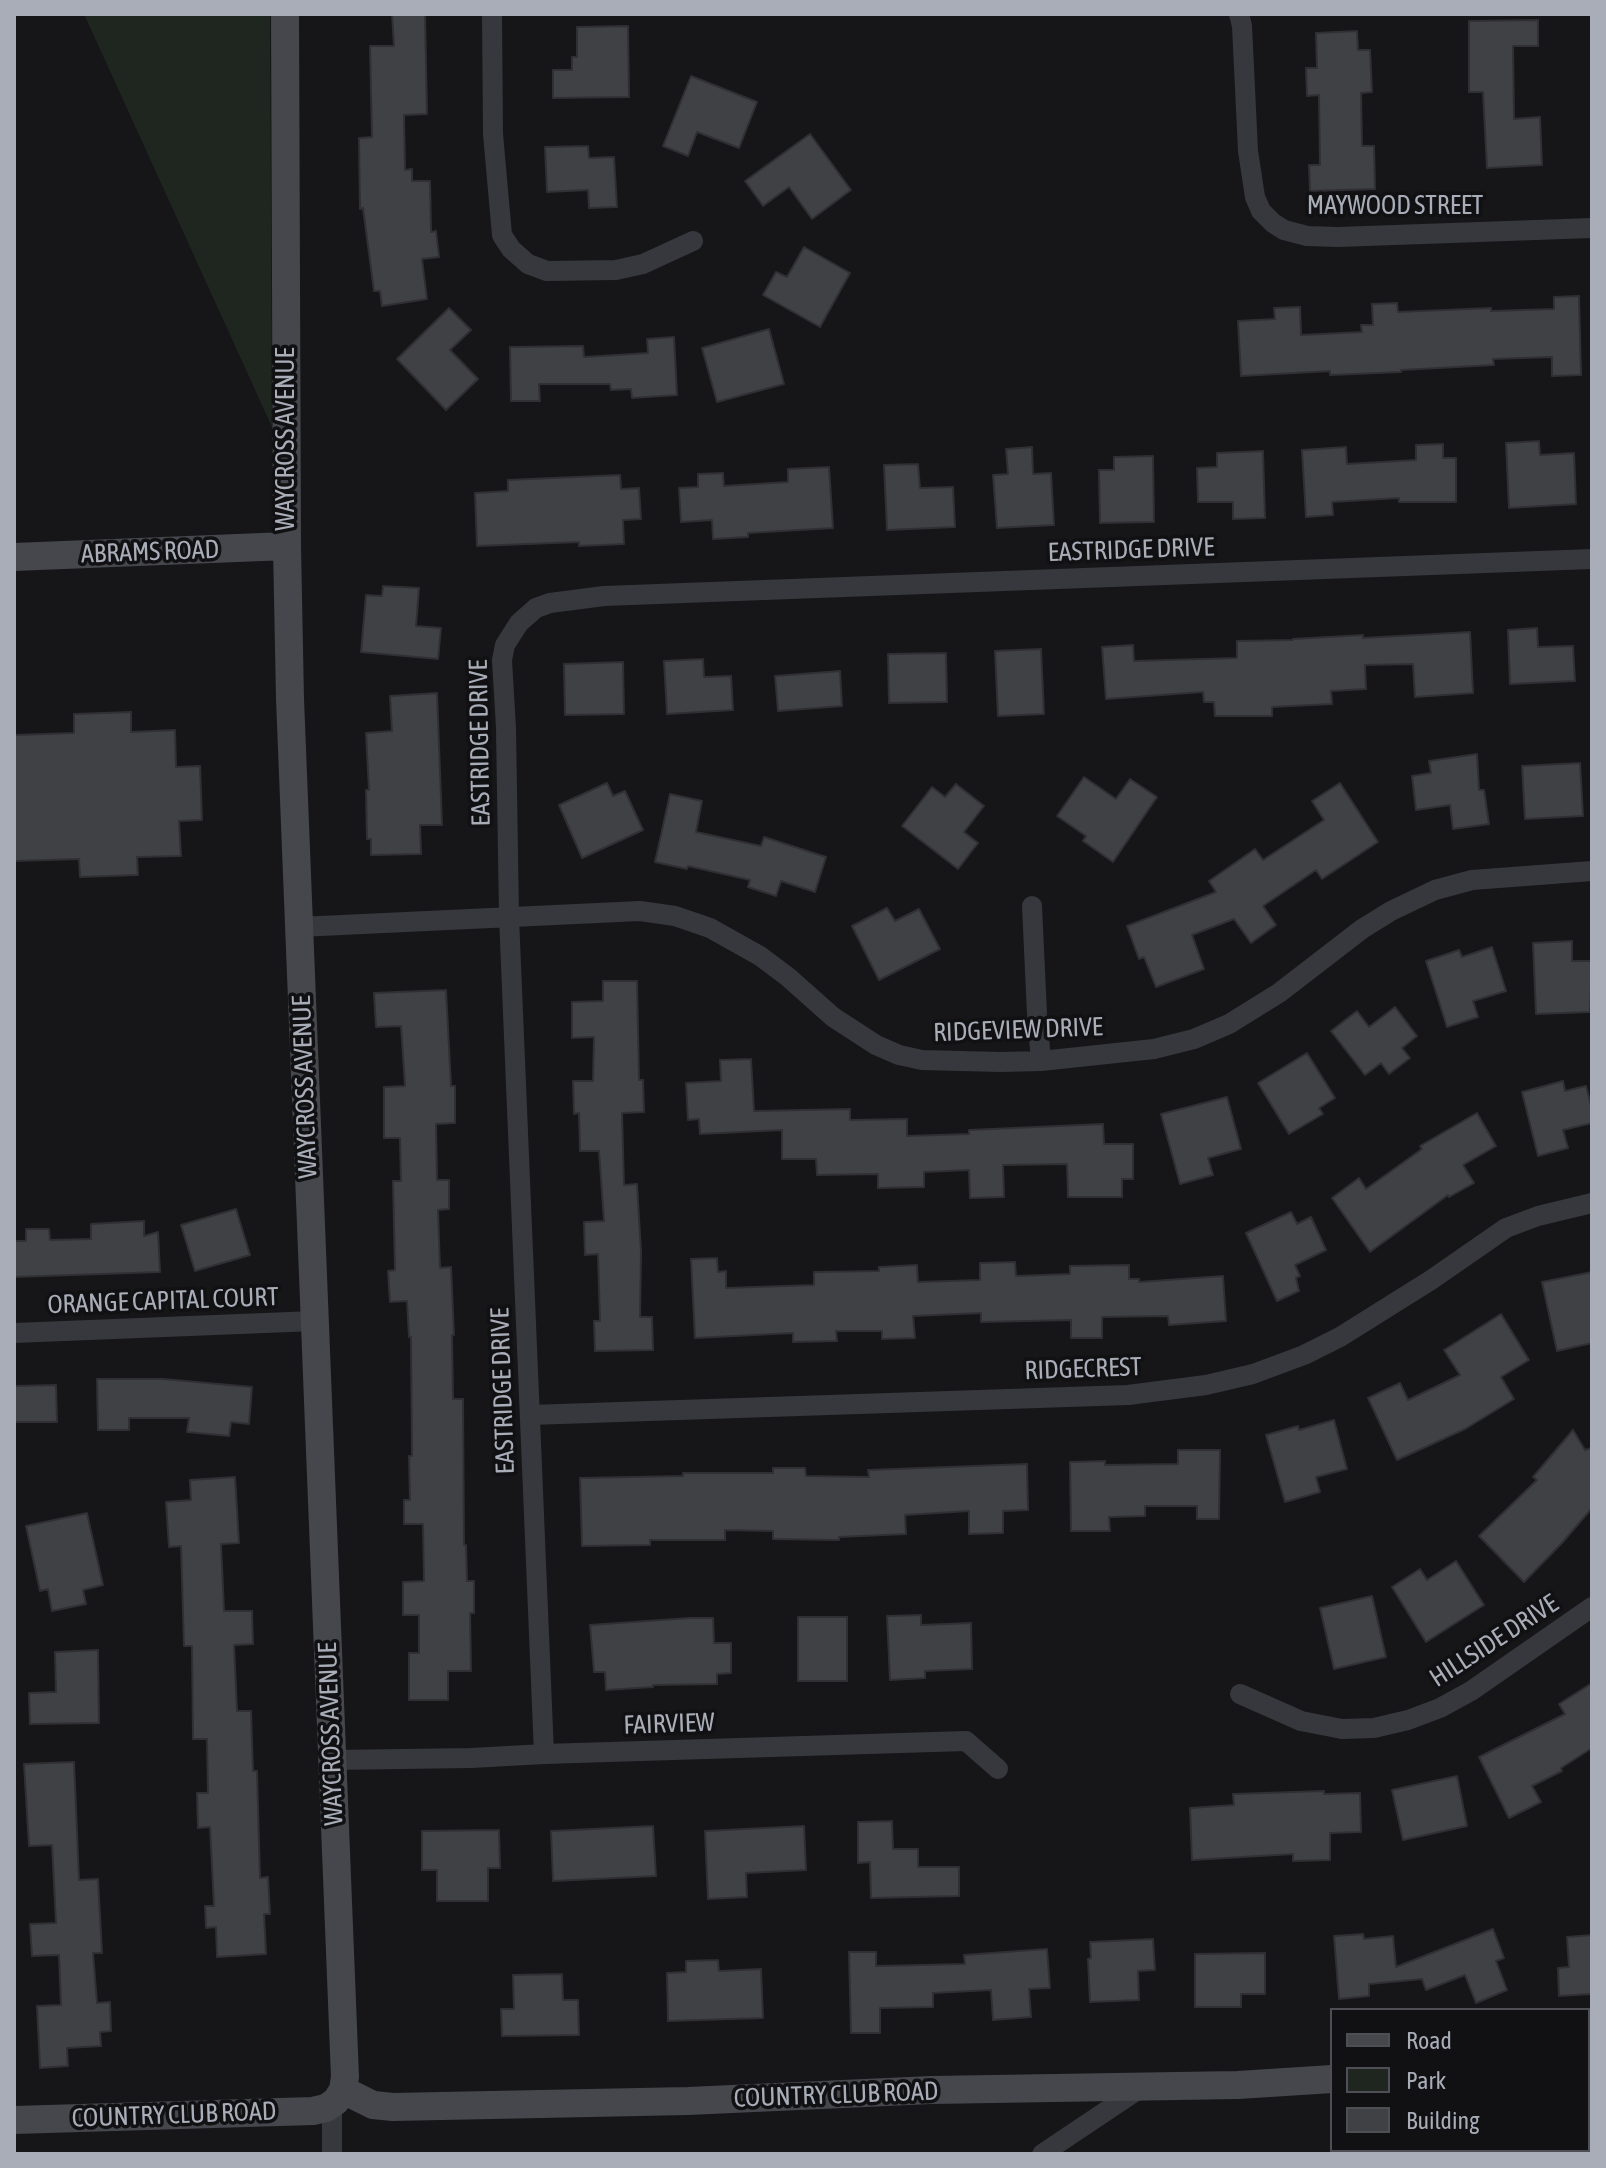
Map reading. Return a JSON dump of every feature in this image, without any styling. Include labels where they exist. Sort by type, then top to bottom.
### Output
[{"type":"street","name":"WAYCROSS AVENUE","points":[[285,14],[290,699],[345,2077],[338,2097],[332,2154]]},
{"type":"street","points":[[492,14],[493,134],[502,235],[511,249],[528,264],[547,271],[616,270],[643,264],[693,241]]},
{"type":"street","name":"MAYWOOD STREET","points":[[1239,14],[1248,151],[1255,197],[1261,211],[1284,230],[1307,236],[1338,237],[1592,228]]},
{"type":"street","name":"ABRAMS ROAD","points":[[14,557],[287,546]]},
{"type":"street","name":"EASTRIDGE DRIVE","points":[[544,1754],[509,917],[502,660],[505,645],[519,623],[536,608],[550,603],[604,596],[1592,559]]},
{"type":"street","name":"RIDGEVIEW DRIVE","points":[[299,927],[640,911],[675,916],[710,928],[760,956],[833,1017],[876,1045],[899,1055],[922,1060],[1041,1061],[1154,1049],[1194,1039],[1229,1024],[1279,993],[1362,929],[1435,890],[1472,880],[1592,871]]},
{"type":"street","points":[[1032,906],[1041,1061]]},
{"type":"street","name":"RIDGECREST","points":[[530,1415],[1128,1395],[1206,1385],[1253,1374],[1304,1355],[1340,1337],[1431,1280],[1506,1228],[1538,1216],[1592,1203]]},
{"type":"street","name":"ORANGE CAPITAL COURT","points":[[14,1333],[315,1321]]},
{"type":"street","name":"HILLSIDE DRIVE","points":[[1240,1694],[1301,1721],[1342,1729],[1374,1728],[1408,1720],[1440,1708],[1471,1691],[1592,1607]]},
{"type":"street","name":"FAIRVIEW","points":[[332,1760],[966,1741],[998,1769]]},
{"type":"street","name":"COUNTRY CLUB ROAD","points":[[14,2120],[313,2111],[326,2108],[338,2097],[393,2107],[688,2101],[931,2090],[1238,2085],[1330,2079]]},
{"type":"street","points":[[1042,2154],[1142,2087]]},
{"type":"green space","points":[[84,14],[270,14],[272,427]]},
{"type":"building","points":[[392,14],[425,14],[427,114],[404,115],[405,170],[412,169],[412,181],[430,181],[431,232],[436,231],[439,257],[422,259],[427,299],[382,306],[380,291],[374,291],[363,208],[360,209],[359,138],[372,137],[370,46],[394,46]]},
{"type":"building","points":[[1538,20],[1538,46],[1513,46],[1514,119],[1540,117],[1542,165],[1487,168],[1483,92],[1469,92],[1469,21]]},
{"type":"building","points":[[628,26],[629,97],[553,98],[553,70],[572,70],[572,57],[577,57],[577,27]]},
{"type":"building","points":[[1357,31],[1358,50],[1370,50],[1372,92],[1361,93],[1362,146],[1374,146],[1375,189],[1310,191],[1309,165],[1320,165],[1319,95],[1307,96],[1306,68],[1317,68],[1316,33]]},
{"type":"building","points":[[691,76],[757,102],[739,148],[697,132],[688,156],[663,146]]},
{"type":"building","points":[[810,134],[851,190],[812,219],[789,187],[763,206],[745,181]]},
{"type":"building","points":[[588,146],[589,158],[614,157],[617,207],[589,208],[588,190],[547,192],[545,147]]},
{"type":"building","points":[[804,247],[850,273],[820,327],[763,295],[776,272],[787,277]]},
{"type":"building","points":[[1579,296],[1581,375],[1552,376],[1552,357],[1493,359],[1494,365],[1401,372],[1330,375],[1330,371],[1241,376],[1238,321],[1275,319],[1274,308],[1300,307],[1301,335],[1362,332],[1361,325],[1373,325],[1372,304],[1397,303],[1398,312],[1554,309],[1554,297]]},
{"type":"building","points":[[449,308],[471,330],[450,350],[478,379],[446,410],[397,359]]},
{"type":"building","points":[[769,329],[784,384],[717,402],[702,348]]},
{"type":"building","points":[[674,337],[677,395],[632,398],[631,389],[611,390],[610,384],[539,384],[540,401],[511,401],[510,347],[583,346],[584,357],[648,353],[647,339]]},
{"type":"building","points":[[1539,441],[1540,455],[1574,453],[1576,504],[1509,508],[1506,443]]},
{"type":"building","points":[[1443,444],[1443,458],[1456,458],[1456,502],[1399,502],[1399,498],[1332,502],[1333,515],[1306,517],[1302,450],[1346,447],[1347,464],[1416,460],[1416,445]]},
{"type":"building","points":[[1032,447],[1033,474],[1051,473],[1054,525],[997,528],[993,475],[1008,474],[1006,449]]},
{"type":"building","points":[[1263,451],[1265,518],[1233,519],[1233,502],[1198,502],[1197,468],[1217,467],[1217,453]]},
{"type":"building","points":[[1153,456],[1154,522],[1100,523],[1099,470],[1114,470],[1114,457]]},
{"type":"building","points":[[918,464],[920,488],[953,487],[955,527],[887,530],[884,465]]},
{"type":"building","points":[[829,467],[833,528],[748,533],[748,537],[713,539],[712,520],[681,522],[679,488],[698,487],[698,474],[723,473],[724,486],[788,482],[788,469]]},
{"type":"building","points":[[620,475],[621,489],[639,488],[641,519],[623,520],[624,544],[579,546],[579,542],[477,546],[475,493],[508,491],[508,480]]},
{"type":"building","points":[[383,586],[419,588],[416,626],[441,628],[438,659],[361,652],[366,595],[382,596]]},
{"type":"building","points":[[1537,628],[1538,647],[1573,646],[1575,681],[1510,684],[1508,630]]},
{"type":"building","points":[[1470,632],[1473,693],[1415,697],[1413,664],[1365,665],[1366,689],[1331,691],[1332,704],[1272,707],[1272,716],[1215,716],[1214,702],[1204,702],[1203,692],[1106,699],[1102,647],[1133,645],[1134,661],[1237,658],[1237,641]]},
{"type":"building","points":[[1041,649],[1044,714],[998,716],[995,651]]},
{"type":"building","points":[[946,653],[947,702],[889,703],[888,654]]},
{"type":"building","points":[[703,659],[704,677],[731,676],[733,710],[667,714],[664,661]]},
{"type":"building","points":[[623,662],[624,714],[565,715],[564,664]]},
{"type":"building","points":[[840,671],[842,706],[778,711],[775,676]]},
{"type":"building","points":[[437,693],[442,825],[420,825],[421,854],[371,855],[371,839],[367,839],[366,790],[369,790],[366,733],[392,731],[390,696]]},
{"type":"building","points":[[131,712],[131,732],[175,730],[176,767],[200,766],[202,820],[179,821],[181,856],[137,857],[138,875],[80,877],[79,859],[14,861],[14,735],[74,733],[74,714]]},
{"type":"building","points":[[1477,754],[1479,790],[1484,790],[1489,824],[1453,829],[1450,805],[1416,810],[1412,776],[1431,773],[1429,761]]},
{"type":"building","points":[[1580,763],[1583,816],[1525,819],[1522,766]]},
{"type":"building","points":[[1084,777],[1116,799],[1130,779],[1157,797],[1113,862],[1083,841],[1086,836],[1057,816]]},
{"type":"building","points":[[607,783],[613,796],[625,791],[643,830],[582,858],[559,805]]},
{"type":"building","points":[[1340,783],[1378,842],[1322,879],[1316,870],[1263,906],[1276,925],[1251,943],[1234,919],[1192,935],[1204,969],[1156,987],[1144,957],[1139,959],[1127,926],[1216,892],[1209,881],[1255,849],[1263,860],[1324,820],[1312,801]]},
{"type":"building","points":[[956,784],[984,806],[964,832],[978,843],[958,869],[902,826],[932,787],[945,797]]},
{"type":"building","points":[[670,794],[702,801],[696,832],[761,846],[764,837],[826,857],[815,892],[781,881],[776,896],[748,887],[750,880],[655,862]]},
{"type":"building","points":[[887,908],[895,921],[919,909],[940,949],[879,980],[852,926]]},
{"type":"building","points":[[1572,941],[1572,961],[1592,961],[1590,1012],[1536,1014],[1533,943]]},
{"type":"building","points":[[1492,947],[1506,991],[1473,1001],[1478,1017],[1447,1027],[1426,961],[1459,950],[1462,957]]},
{"type":"building","points":[[603,981],[637,981],[639,1080],[643,1080],[644,1112],[622,1113],[624,1185],[637,1184],[641,1252],[640,1317],[652,1317],[653,1350],[595,1351],[594,1321],[600,1321],[598,1254],[585,1255],[584,1222],[604,1221],[599,1151],[580,1151],[579,1113],[574,1114],[573,1081],[593,1081],[594,1037],[572,1038],[572,1002],[603,1001]]},
{"type":"building","points":[[446,990],[451,1086],[455,1086],[455,1123],[436,1124],[437,1180],[449,1180],[449,1209],[438,1210],[440,1268],[451,1267],[453,1399],[463,1399],[464,1545],[467,1581],[474,1581],[474,1613],[470,1613],[471,1671],[448,1671],[448,1700],[409,1700],[409,1653],[419,1653],[419,1615],[403,1615],[403,1582],[424,1581],[423,1524],[404,1524],[404,1500],[410,1500],[409,1456],[412,1456],[411,1337],[407,1301],[390,1302],[388,1271],[395,1270],[393,1181],[401,1181],[400,1138],[384,1138],[384,1087],[405,1086],[401,1026],[376,1027],[374,993]]},
{"type":"building","points":[[1395,1007],[1417,1036],[1402,1048],[1410,1058],[1389,1074],[1381,1063],[1365,1075],[1331,1031],[1357,1011],[1369,1027]]},
{"type":"building","points":[[1307,1053],[1335,1098],[1319,1108],[1323,1114],[1289,1134],[1258,1083]]},
{"type":"building","points":[[751,1059],[754,1111],[850,1109],[850,1120],[907,1119],[907,1136],[1103,1124],[1104,1144],[1133,1144],[1133,1179],[1122,1179],[1122,1197],[1068,1197],[1067,1164],[1003,1165],[1004,1197],[970,1198],[969,1170],[924,1172],[924,1187],[878,1188],[878,1174],[817,1175],[816,1159],[782,1159],[782,1130],[700,1134],[699,1119],[688,1120],[686,1083],[721,1081],[720,1060]]},
{"type":"building","points":[[1563,1081],[1565,1091],[1586,1086],[1592,1123],[1563,1130],[1568,1148],[1538,1156],[1522,1092]]},
{"type":"building","points":[[1227,1097],[1241,1149],[1208,1158],[1213,1175],[1180,1184],[1161,1114]]},
{"type":"building","points":[[1477,1113],[1496,1146],[1463,1165],[1474,1183],[1448,1195],[1370,1252],[1332,1198],[1359,1178],[1366,1189],[1422,1149],[1420,1146]]},
{"type":"building","points":[[236,1209],[250,1255],[195,1271],[181,1225]]},
{"type":"building","points":[[1291,1212],[1297,1224],[1311,1217],[1326,1250],[1295,1265],[1300,1276],[1296,1278],[1299,1291],[1277,1301],[1246,1233]]},
{"type":"building","points":[[144,1221],[144,1236],[158,1232],[160,1272],[14,1277],[14,1241],[26,1241],[26,1229],[49,1229],[50,1240],[91,1239],[91,1224]]},
{"type":"building","points":[[717,1258],[718,1272],[726,1271],[726,1288],[814,1285],[814,1272],[879,1271],[879,1267],[917,1265],[918,1282],[980,1280],[980,1263],[1015,1262],[1016,1276],[1070,1274],[1070,1266],[1129,1265],[1129,1279],[1139,1279],[1139,1282],[1223,1276],[1226,1321],[1169,1325],[1168,1316],[1102,1317],[1102,1338],[1071,1338],[1071,1320],[981,1322],[981,1313],[913,1316],[915,1338],[882,1339],[882,1331],[836,1331],[837,1341],[793,1342],[793,1333],[695,1338],[691,1259]]},
{"type":"building","points":[[1592,1272],[1592,1343],[1557,1351],[1542,1282]]},
{"type":"building","points":[[1501,1314],[1529,1360],[1501,1377],[1514,1399],[1465,1429],[1397,1460],[1368,1398],[1400,1383],[1408,1400],[1460,1375],[1444,1350]]},
{"type":"building","points":[[97,1379],[163,1379],[252,1387],[249,1424],[231,1422],[229,1436],[187,1432],[189,1418],[129,1418],[129,1430],[98,1430]]},
{"type":"building","points":[[56,1385],[57,1422],[14,1422],[14,1386]]},
{"type":"building","points":[[1334,1420],[1347,1469],[1316,1477],[1320,1492],[1285,1502],[1266,1435]]},
{"type":"building","points":[[1573,1430],[1585,1450],[1592,1448],[1592,1508],[1524,1582],[1479,1536],[1537,1480],[1533,1477]]},
{"type":"building","points":[[1178,1450],[1220,1450],[1219,1519],[1197,1519],[1197,1506],[1145,1506],[1145,1516],[1109,1517],[1110,1531],[1071,1531],[1070,1462],[1178,1464]]},
{"type":"building","points":[[1027,1464],[1028,1510],[1003,1511],[1003,1533],[969,1534],[969,1511],[905,1515],[906,1534],[839,1537],[839,1540],[773,1539],[773,1531],[725,1530],[725,1540],[650,1540],[650,1545],[582,1546],[580,1478],[773,1473],[773,1468],[805,1468],[806,1476],[869,1477],[868,1470]]},
{"type":"building","points":[[235,1477],[239,1543],[221,1544],[224,1611],[252,1611],[253,1644],[234,1645],[237,1711],[251,1711],[253,1771],[257,1771],[260,1878],[268,1877],[270,1914],[264,1914],[266,1954],[217,1957],[216,1927],[206,1928],[205,1906],[214,1906],[210,1827],[198,1828],[197,1793],[208,1793],[207,1739],[193,1739],[192,1646],[184,1646],[181,1546],[169,1547],[166,1502],[191,1500],[190,1480]]},
{"type":"building","points":[[87,1513],[103,1585],[83,1590],[86,1604],[52,1611],[48,1589],[40,1591],[26,1526]]},
{"type":"building","points":[[1456,1561],[1484,1605],[1426,1642],[1392,1587],[1420,1569],[1427,1580]]},
{"type":"building","points":[[1372,1596],[1386,1657],[1334,1669],[1320,1608]]},
{"type":"building","points":[[921,1615],[921,1625],[971,1623],[972,1669],[925,1671],[925,1678],[890,1680],[887,1616]]},
{"type":"building","points":[[798,1617],[847,1617],[847,1681],[798,1681]]},
{"type":"building","points":[[713,1618],[714,1643],[731,1643],[731,1673],[717,1674],[717,1684],[653,1685],[606,1690],[605,1672],[594,1672],[590,1625]]},
{"type":"building","points":[[98,1650],[99,1723],[30,1724],[29,1693],[56,1692],[55,1652]]},
{"type":"building","points":[[1592,1683],[1592,1748],[1561,1768],[1562,1771],[1532,1786],[1541,1802],[1509,1818],[1479,1757],[1565,1714],[1559,1704]]},
{"type":"building","points":[[74,1762],[79,1880],[98,1879],[102,1953],[93,1953],[97,2003],[110,2002],[111,2031],[100,2032],[101,2046],[67,2048],[68,2066],[40,2068],[37,2006],[61,2005],[59,1955],[32,1956],[30,1924],[56,1923],[52,1845],[29,1846],[24,1764]]},
{"type":"building","points":[[1457,1776],[1467,1826],[1403,1840],[1392,1790]]},
{"type":"building","points":[[1324,1791],[1324,1794],[1360,1793],[1361,1832],[1330,1833],[1330,1860],[1293,1861],[1293,1854],[1192,1860],[1190,1808],[1234,1805],[1233,1794]]},
{"type":"building","points":[[892,1821],[893,1849],[918,1849],[918,1867],[959,1867],[959,1896],[871,1898],[870,1862],[858,1863],[858,1822]]},
{"type":"building","points":[[653,1826],[656,1876],[553,1881],[551,1831]]},
{"type":"building","points":[[804,1826],[806,1870],[746,1873],[747,1897],[708,1899],[705,1831]]},
{"type":"building","points":[[499,1830],[500,1868],[488,1868],[488,1901],[437,1901],[437,1870],[422,1870],[422,1831]]},
{"type":"building","points":[[1493,1929],[1504,1958],[1496,1961],[1507,1990],[1476,2003],[1465,1975],[1426,1990],[1422,1979],[1369,1984],[1369,1996],[1339,1999],[1334,1936],[1363,1934],[1364,1939],[1393,1936],[1396,1967]]},
{"type":"building","points":[[1592,1935],[1592,1994],[1559,1996],[1558,1968],[1569,1967],[1567,1937]]},
{"type":"building","points":[[1153,1939],[1155,1970],[1138,1971],[1139,2000],[1090,2002],[1090,1942]]},
{"type":"building","points":[[1047,1949],[1050,1988],[1029,1989],[1031,2017],[993,2020],[991,1990],[933,1993],[933,2007],[880,2008],[880,2033],[851,2033],[849,1952],[876,1952],[876,1966],[965,1964],[964,1955]]},
{"type":"building","points":[[1265,1953],[1265,1994],[1241,1994],[1241,2007],[1195,2007],[1195,1954]]},
{"type":"building","points":[[718,1960],[719,1971],[761,1969],[763,2018],[668,2021],[667,1973],[686,1972],[686,1961]]},
{"type":"building","points":[[562,1974],[563,2000],[578,2000],[579,2035],[502,2036],[501,2009],[514,2009],[513,1975]]}]
